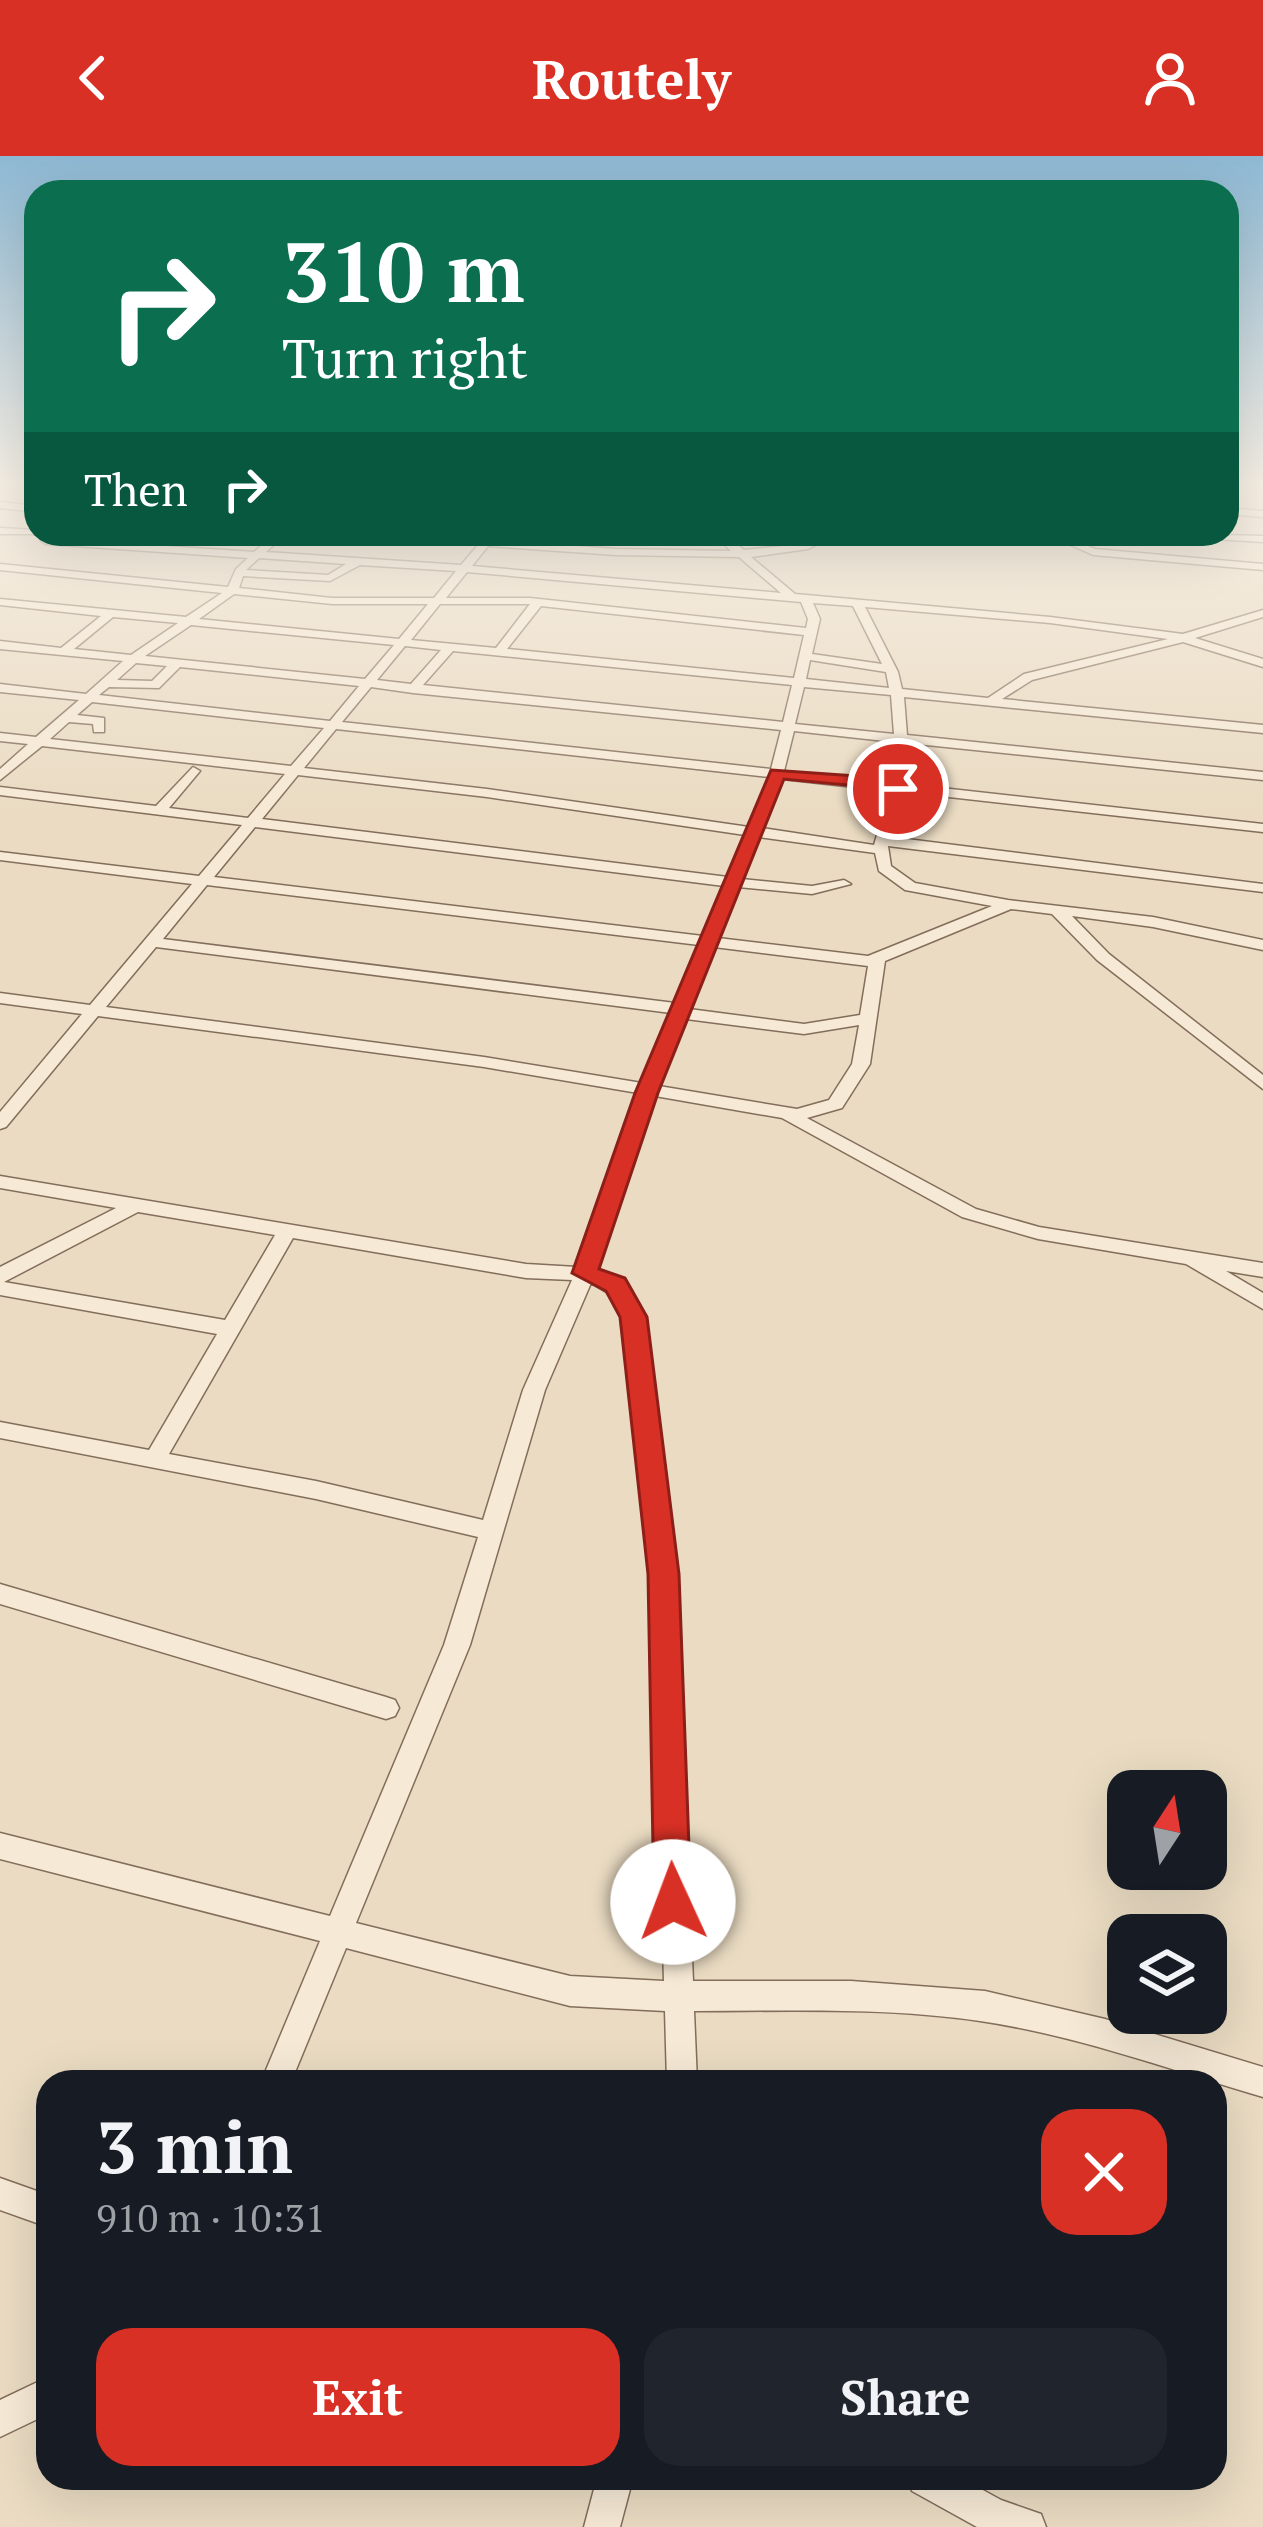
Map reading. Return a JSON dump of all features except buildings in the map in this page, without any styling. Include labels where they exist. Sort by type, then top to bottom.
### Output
[{"type":"street","points":[[0,776],[132,660],[228,594]]},
{"type":"street","points":[[259,594],[435,605],[537,602],[810,632]]},
{"type":"street","points":[[335,601],[342,594]]},
{"type":"street","points":[[0,1124],[328,725],[368,686],[445,594]]},
{"type":"street","points":[[579,609],[599,594]]},
{"type":"street","points":[[757,594],[1179,638],[1263,660]]},
{"type":"street","points":[[281,2070],[457,1645],[534,1390],[585,1273],[647,1093],[777,773],[813,614],[794,594]]},
{"type":"street","points":[[0,598],[1263,729]]},
{"type":"street","points":[[501,650],[537,602]]},
{"type":"street","points":[[856,603],[897,693],[899,784],[882,845],[884,868],[900,883],[1263,945]]},
{"type":"street","points":[[660,618],[679,607]]},
{"type":"street","points":[[63,652],[112,613]]},
{"type":"street","points":[[991,701],[1028,676],[1263,614]]},
{"type":"street","points":[[413,688],[452,645]]},
{"type":"street","points":[[1,646],[789,726],[898,730],[1263,776]]},
{"type":"street","points":[[804,656],[890,669]]},
{"type":"street","points":[[107,683],[155,685],[177,663]]},
{"type":"street","points":[[0,688],[899,784],[1263,828]]},
{"type":"street","points":[[554,702],[570,689]]},
{"type":"street","points":[[898,730],[924,695]]},
{"type":"street","points":[[1125,716],[1143,705]]},
{"type":"street","points":[[69,718],[99,721],[99,729]]},
{"type":"street","points":[[0,737],[1263,888]]},
{"type":"street","points":[[1172,767],[1181,748]]},
{"type":"street","points":[[158,812],[193,771]]},
{"type":"street","points":[[1244,774],[1245,791]]},
{"type":"street","points":[[0,790],[730,882],[812,890],[844,884]]},
{"type":"street","points":[[10,809],[27,794]]},
{"type":"street","points":[[0,856],[877,960],[1010,904]]},
{"type":"street","points":[[1057,910],[1103,957],[1263,1084]]},
{"type":"street","points":[[153,941],[804,1029],[870,1018]]},
{"type":"street","points":[[788,1115],[836,1104],[861,1064],[877,960]]},
{"type":"street","points":[[0,998],[94,1012],[130,1012],[248,1035],[499,1064],[788,1115],[988,1220],[1263,1270]]},
{"type":"street","points":[[0,1086],[28,1090]]},
{"type":"street","points":[[0,1182],[526,1270],[585,1273],[616,1285],[633,1317],[664,1574],[681,2070]]},
{"type":"street","points":[[0,1276],[136,1205]]},
{"type":"street","points":[[156,1457],[287,1231]]},
{"type":"street","points":[[1192,1258],[1263,1302]]},
{"type":"street","points":[[0,1288],[232,1329]]},
{"type":"street","points":[[0,1430],[156,1457],[488,1530]]},
{"type":"street","points":[[0,1594],[386,1708]]},
{"type":"street","points":[[0,1846],[570,1991],[845,1995],[985,2006],[1046,2018],[1222,2070]]},
{"type":"street","points":[[1227,2071],[1263,2082]]},
{"type":"street","points":[[0,2194],[36,2207]]},
{"type":"street","points":[[0,2420],[36,2402]]},
{"type":"street","points":[[602,2527],[612,2490]]},
{"type":"street","points":[[946,2490],[993,2516],[1028,2527]]},
{"type":"route","points":[[673,1902],[664,1574],[633,1317],[616,1285],[608,1278],[585,1273],[647,1093],[777,773],[899,784],[898,789]]}]
